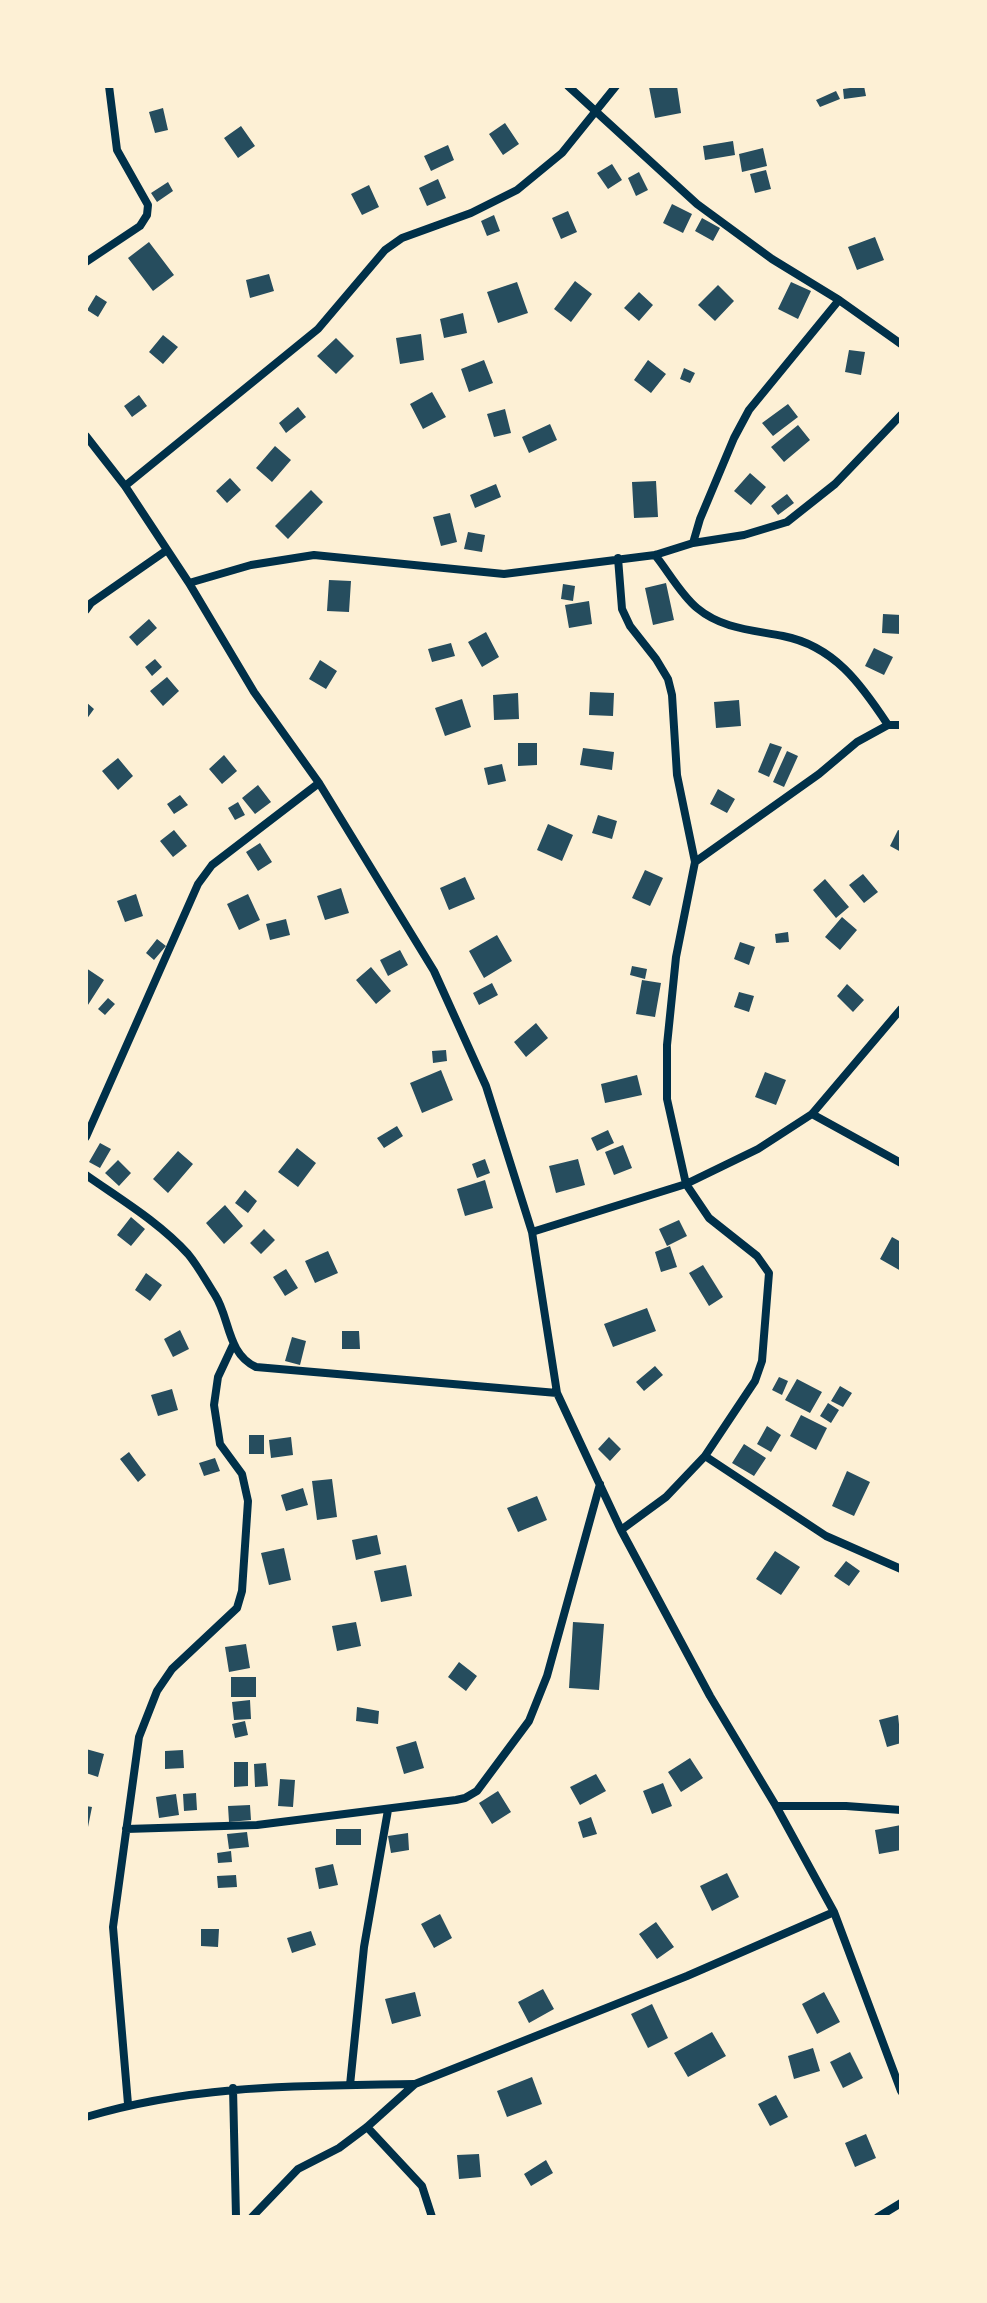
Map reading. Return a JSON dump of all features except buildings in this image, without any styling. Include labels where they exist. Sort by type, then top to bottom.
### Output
[{"type":"street","points":[[86,262],[140,226],[147,215],[148,205],[117,150],[109,86]]},
{"type":"street","points":[[568,86],[697,204],[772,259],[839,300],[901,344]]},
{"type":"street","points":[[125,486],[318,329],[385,250],[402,238],[471,213],[517,190],[562,153],[616,86]]},
{"type":"street","points":[[693,543],[728,452],[749,410],[839,300]]},
{"type":"street","points":[[189,583],[251,565],[314,555],[504,574],[655,555],[693,543],[744,535],[787,522],[835,484],[901,415]]},
{"type":"street","points":[[86,436],[125,486],[189,583],[254,692],[319,783],[434,971],[486,1086],[532,1232],[557,1393],[621,1530],[710,1696],[776,1806],[834,1912],[901,2091]]},
{"type":"street","points":[[86,610],[91,603],[167,550]]},
{"type":"street","points":[[655,555],[696,608],[730,627],[788,637],[832,657],[859,682],[888,725]]},
{"type":"street","points":[[618,558],[622,609],[630,626],[668,679],[672,695],[677,775],[695,862],[676,957],[667,1045],[667,1099],[686,1184],[709,1218],[757,1256],[769,1273],[762,1361],[755,1381],[705,1456],[666,1497],[621,1530]]},
{"type":"street","points":[[695,862],[819,774],[857,742],[888,725],[901,725]]},
{"type":"street","points":[[86,1137],[198,884],[212,865],[319,783]]},
{"type":"street","points":[[532,1232],[686,1184],[758,1149],[812,1114],[901,1009]]},
{"type":"street","points":[[812,1114],[901,1163]]},
{"type":"street","points":[[86,1175],[145,1216],[188,1254],[219,1300],[233,1345],[247,1363],[256,1367],[557,1393]]},
{"type":"street","points":[[128,2104],[113,1927],[139,1737],[157,1691],[172,1669],[237,1608],[242,1591],[248,1501],[242,1474],[220,1444],[214,1405],[218,1377],[233,1345]]},
{"type":"street","points":[[705,1456],[826,1536],[901,1569]]},
{"type":"street","points":[[126,1829],[257,1825],[388,1810],[465,1798],[477,1791],[529,1721],[547,1676],[600,1484]]},
{"type":"street","points":[[776,1806],[901,1810]]},
{"type":"street","points":[[350,2085],[364,1947],[388,1810]]},
{"type":"street","points":[[252,2217],[298,2169],[339,2148],[415,2084],[687,1976],[834,1912]]},
{"type":"street","points":[[86,2117],[128,2104],[233,2088],[415,2084]]},
{"type":"street","points":[[233,2088],[236,2217]]},
{"type":"street","points":[[367,2127],[422,2186],[432,2217]]},
{"type":"street","points":[[878,2217],[901,2203]]}]
